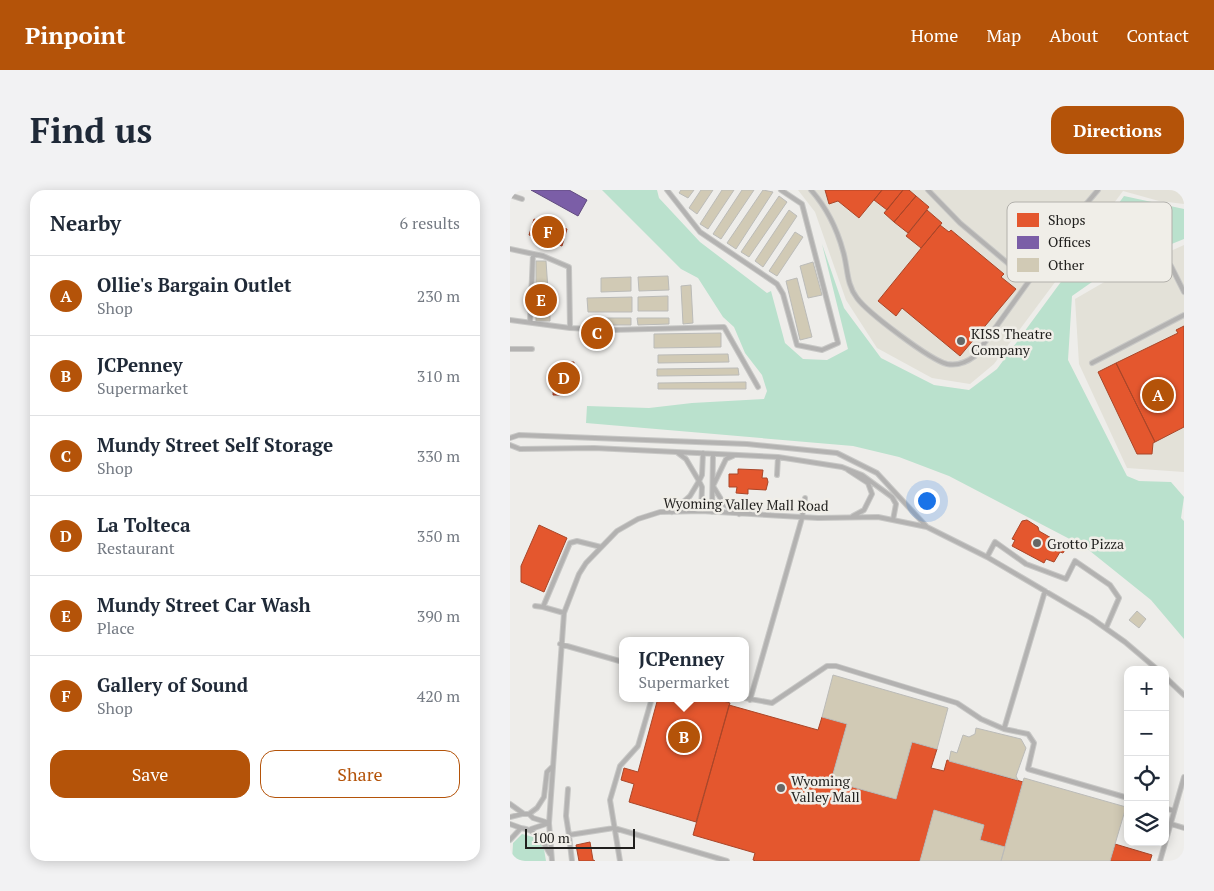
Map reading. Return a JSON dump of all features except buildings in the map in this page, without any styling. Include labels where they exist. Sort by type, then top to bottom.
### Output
[{"type":"lane","points":[[667,190],[700,232],[777,284],[783,294],[797,345],[822,350],[838,343],[802,204],[782,190]]},
{"type":"lane","points":[[811,190],[822,205],[837,235],[844,252],[847,274],[858,299],[919,350],[947,364],[967,362],[975,356],[1028,282]]},
{"type":"lane","points":[[928,190],[960,223],[1007,263]]},
{"type":"lane","points":[[1088,202],[1098,190]]},
{"type":"lane","points":[[510,195],[522,200]]},
{"type":"lane","points":[[510,249],[533,254],[569,267],[570,328]]},
{"type":"lane","points":[[530,322],[533,254]]},
{"type":"lane","points":[[1172,268],[1184,292]]},
{"type":"lane","points":[[1092,363],[1184,316]]},
{"type":"lane","points":[[510,320],[570,328],[611,330],[724,327],[758,387]]},
{"type":"lane","points":[[510,349],[532,349]]},
{"type":"lane","name":"Wyoming Valley Mall Road","points":[[510,438],[519,435],[618,437],[747,444],[837,453],[877,473],[899,494],[927,528]]},
{"type":"lane","points":[[510,445],[520,448],[594,448],[778,457],[842,466],[862,475],[892,497],[896,504],[893,520]]},
{"type":"lane","points":[[671,451],[686,459],[699,481],[702,487],[701,511]]},
{"type":"lane","points":[[671,512],[690,496],[699,481],[702,475],[703,454]]},
{"type":"lane","points":[[712,512],[713,454]]},
{"type":"lane","points":[[713,486],[726,459],[741,455]]},
{"type":"lane","points":[[777,475],[778,457]]},
{"type":"lane","points":[[842,466],[863,479],[871,490],[870,500],[864,510],[852,517]]},
{"type":"lane","points":[[713,486],[724,504],[739,514]]},
{"type":"lane","points":[[805,498],[802,518],[750,700],[772,703],[827,666],[836,666],[958,703],[981,720],[1004,729],[1028,734],[1034,743],[1028,769],[1124,797]]},
{"type":"lane","name":"Wyoming Valley Mall Road","points":[[552,861],[550,823],[560,644],[564,613],[579,574],[617,531],[633,520],[660,512],[701,511],[802,518],[852,517],[893,520],[927,528],[988,557],[1106,628],[1142,654],[1154,666]]},
{"type":"lane","points":[[543,607],[570,543],[577,541],[601,547]]},
{"type":"lane","points":[[988,557],[995,542],[1026,564],[1066,579],[1075,561],[1110,585],[1119,598],[1106,628]]},
{"type":"lane","points":[[1004,729],[1045,591]]},
{"type":"lane","points":[[534,606],[564,613]]},
{"type":"lane","points":[[560,644],[619,661]]},
{"type":"lane","points":[[1169,681],[1184,694]]},
{"type":"lane","points":[[620,861],[610,806],[620,766],[638,746],[651,702]]},
{"type":"lane","points":[[510,817],[529,814],[542,802],[547,772],[553,766]]},
{"type":"lane","points":[[1160,861],[1184,777]]},
{"type":"lane","points":[[568,789],[566,816],[572,861]]},
{"type":"lane","points":[[510,804],[522,814]]},
{"type":"lane","points":[[1169,809],[1174,810]]},
{"type":"lane","points":[[529,814],[533,818],[550,823]]},
{"type":"lane","points":[[510,824],[531,829],[550,823]]},
{"type":"lane","points":[[1171,824],[1184,828]]},
{"type":"lane","points":[[510,840],[521,828]]},
{"type":"lane","points":[[569,835],[614,828],[727,861]]},
{"type":"lane","points":[[531,829],[540,836],[551,854]]},
{"type":"shaded area","points":[[798,190],[1184,190],[1184,204],[1159,201],[1123,191],[1115,202],[1007,202],[1007,282],[1055,282],[994,364],[970,384],[932,378],[877,348],[846,300],[815,212]]},
{"type":"shaded area","points":[[1184,245],[1184,472],[1127,468],[1079,364],[1075,299],[1104,282],[1172,282],[1172,250]]},
{"type":"green space","points":[[602,190],[657,190],[659,198],[700,242],[767,293],[771,291],[785,343],[803,359],[827,360],[848,349],[822,244],[844,308],[881,358],[934,385],[969,390],[997,369],[1061,282],[1092,282],[1072,296],[1068,360],[1127,476],[1139,481],[1171,482],[1184,497],[1181,518],[1184,521],[1184,639],[1151,600],[1085,547],[949,476],[899,457],[853,446],[586,423],[587,406],[649,408],[692,403],[764,399],[767,391],[762,375],[745,353],[734,327],[723,317],[698,278],[681,269]]},
{"type":"green space","points":[[1124,196],[1152,202],[1120,202]]},
{"type":"green space","points":[[1172,206],[1184,209],[1184,239],[1172,244]]},
{"type":"green space","points":[[522,834],[537,838],[544,849],[546,861],[512,861],[513,843]]},
{"type":"place","name":"Gallery of Sound","points":[[548,232]]},
{"type":"place","name":"Mundy Street Car Wash","points":[[541,300]]},
{"type":"place","name":"Mundy Street Self Storage","points":[[597,333]]},
{"type":"place","name":"KISS Theatre Company","points":[[961,341]]},
{"type":"place","name":"La Tolteca","points":[[564,378]]},
{"type":"place","name":"Ollie's Bargain Outlet","points":[[1158,395]]},
{"type":"place","name":"Grotto Pizza","points":[[1037,543]]},
{"type":"place","name":"JCPenney","points":[[684,737]]},
{"type":"place","name":"Wyoming Valley Mall","points":[[781,788]]}]
